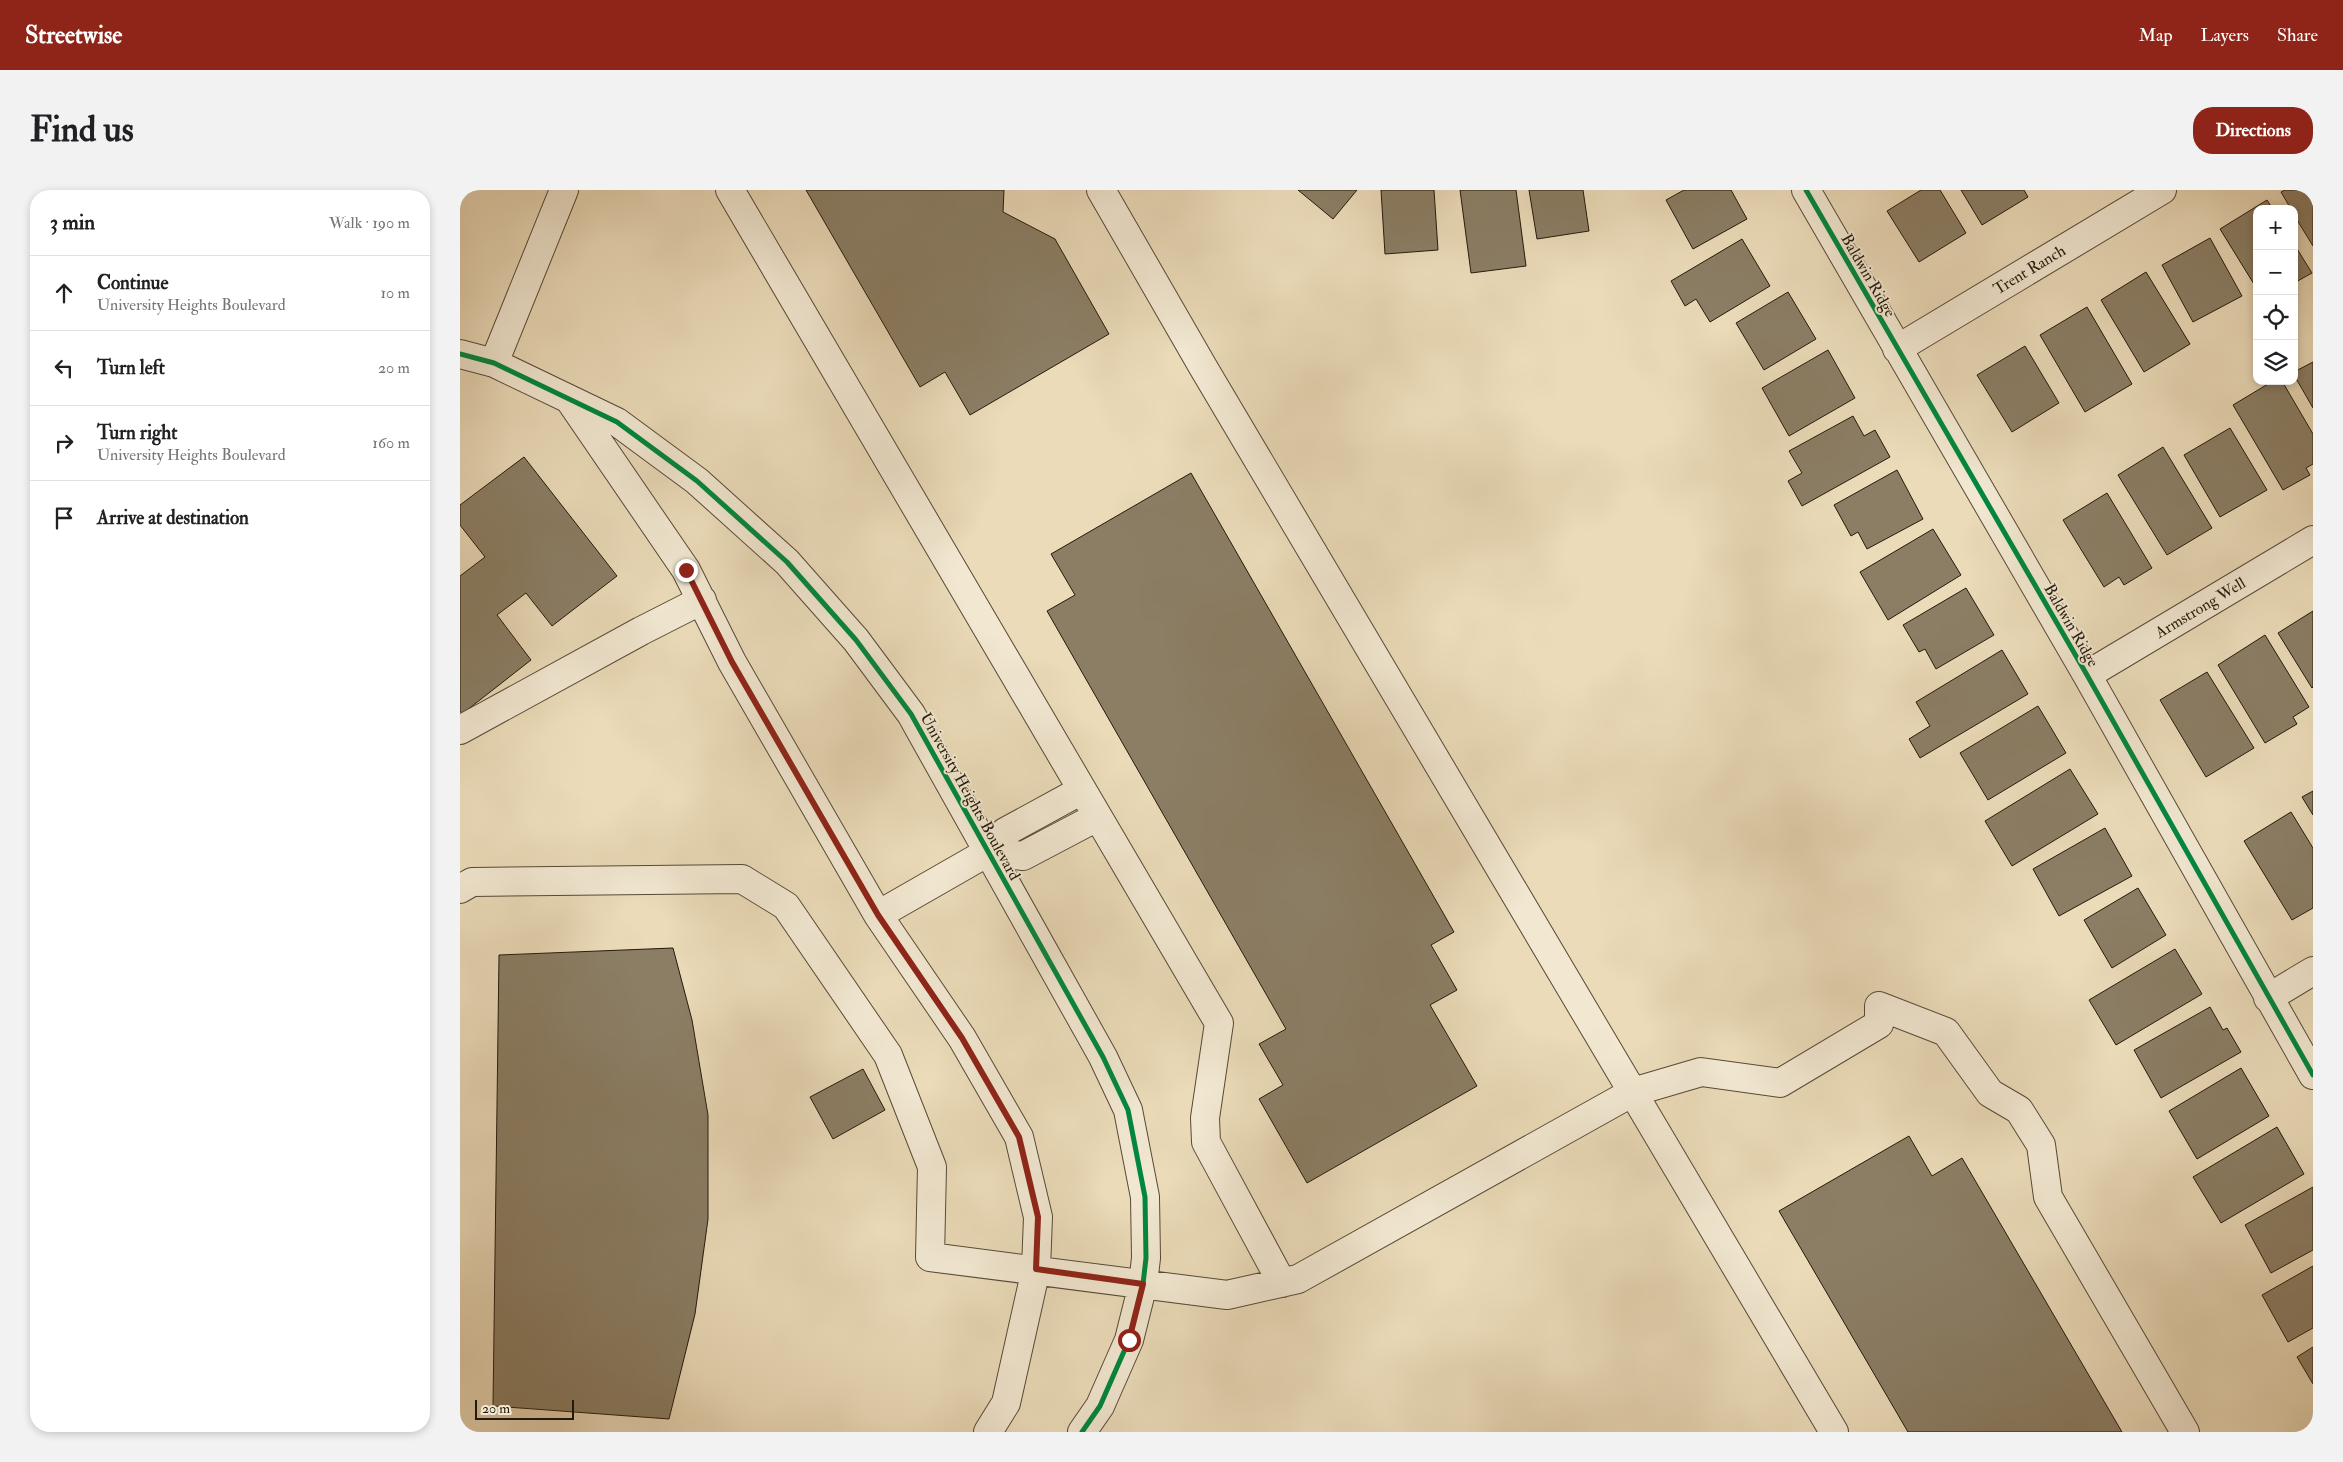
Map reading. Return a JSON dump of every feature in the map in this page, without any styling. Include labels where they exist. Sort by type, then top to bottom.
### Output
[{"type":"street","points":[[494,363],[564,190]]},
{"type":"street","points":[[730,190],[1219,1023],[1205,1118],[1206,1142],[1282,1283]]},
{"type":"street","points":[[1101,190],[1203,367],[1834,1432]]},
{"type":"street","name":"Baldwin Ridge","points":[[1806,190],[2086,675],[2313,1075]]},
{"type":"street","name":"Trent Ranch","points":[[1897,349],[2162,190]]},
{"type":"street","name":"University Heights Boulevard","points":[[460,354],[494,363],[617,422],[689,476],[787,562],[856,640],[911,714],[1103,1057],[1128,1110],[1146,1197],[1146,1258],[1143,1284],[1129,1340],[1100,1406],[1082,1432]]},
{"type":"street","points":[[568,398],[686,570],[732,662],[878,915],[962,1038],[1019,1137],[1038,1217],[1036,1269],[1006,1403],[988,1432]]},
{"type":"street","name":"Armstrong Well","points":[[2086,675],[2313,540]]},
{"type":"street","points":[[460,730],[640,631],[702,600]]},
{"type":"street","points":[[878,915],[988,852],[1005,832],[1082,790]]},
{"type":"street","points":[[988,852],[1023,856],[1097,817]]},
{"type":"street","points":[[460,889],[472,882],[742,880],[786,906],[888,1055],[932,1167],[930,1256],[1227,1295],[1298,1280],[1633,1092],[1701,1072],[1780,1082],[1879,1024],[1879,1006],[1946,1032],[1990,1093],[2019,1110],[2041,1145],[2048,1197],[2185,1432]]},
{"type":"street","points":[[2268,998],[2313,971]]},
{"type":"building","points":[[806,190],[1004,190],[1003,212],[1055,239],[1109,334],[970,415],[945,372],[920,387]]},
{"type":"building","points":[[1298,190],[1357,190],[1333,219]]},
{"type":"building","points":[[1381,190],[1434,190],[1438,250],[1385,254]]},
{"type":"building","points":[[1460,190],[1516,190],[1526,266],[1471,273]]},
{"type":"building","points":[[1529,190],[1583,190],[1589,231],[1537,239]]},
{"type":"building","points":[[1684,190],[1731,190],[1747,219],[1693,249],[1666,200]]},
{"type":"building","points":[[1921,190],[1940,190],[1966,233],[1919,262],[1887,211]]},
{"type":"building","points":[[1961,190],[2024,190],[2028,197],[1982,225]]},
{"type":"building","points":[[2285,190],[2313,190],[2313,246],[2298,222],[2298,205],[2289,205],[2281,192]]},
{"type":"building","points":[[2267,200],[2270,205],[2259,205]]},
{"type":"building","points":[[2253,209],[2253,283],[2220,229]]},
{"type":"building","points":[[2210,238],[2242,296],[2193,322],[2162,265]]},
{"type":"building","points":[[1742,239],[1770,286],[1710,322],[1696,299],[1685,306],[1671,281]]},
{"type":"building","points":[[2298,250],[2312,273],[2298,281]]},
{"type":"building","points":[[2146,272],[2190,344],[2144,372],[2101,300]]},
{"type":"building","points":[[1788,292],[1816,339],[1764,370],[1736,323]]},
{"type":"building","points":[[2087,307],[2132,384],[2085,412],[2040,335]]},
{"type":"building","points":[[2025,346],[2059,403],[2012,432],[1977,375]]},
{"type":"building","points":[[1828,350],[1855,398],[1789,436],[1762,388]]},
{"type":"building","points":[[2313,362],[2313,408],[2298,382],[2298,370]]},
{"type":"building","points":[[2266,385],[2284,385],[2313,434],[2313,464],[2306,468],[2310,475],[2283,490],[2233,405]]},
{"type":"building","points":[[1853,416],[1864,436],[1875,430],[1890,457],[1802,506],[1788,481],[1802,473],[1789,451]]},
{"type":"building","points":[[2230,428],[2267,490],[2220,517],[2184,455]]},
{"type":"building","points":[[2163,447],[2212,528],[2167,555],[2118,475]]},
{"type":"building","points":[[524,457],[617,576],[552,626],[526,593],[497,615],[531,660],[462,714],[460,711],[460,576],[485,557],[460,525],[460,505]]},
{"type":"building","points":[[1897,470],[1923,519],[1867,549],[1858,532],[1851,536],[1834,505]]},
{"type":"building","points":[[1191,473],[1454,932],[1431,945],[1457,990],[1430,1005],[1477,1086],[1307,1183],[1259,1099],[1283,1085],[1259,1044],[1286,1029],[1047,611],[1075,595],[1051,554]]},
{"type":"building","points":[[2107,493],[2152,568],[2124,585],[2119,577],[2104,587],[2063,520]]},
{"type":"building","points":[[1933,529],[1961,575],[1888,620],[1860,572]]},
{"type":"building","points":[[1966,588],[1994,635],[1936,669],[1925,649],[1919,652],[1903,625]]},
{"type":"building","points":[[2313,611],[2313,687],[2312,688],[2278,633]]},
{"type":"building","points":[[2265,635],[2309,707],[2293,717],[2297,724],[2265,743],[2218,665]]},
{"type":"building","points":[[2002,650],[2028,694],[1920,758],[1909,739],[1930,726],[1916,702]]},
{"type":"building","points":[[2207,672],[2254,748],[2206,777],[2160,700]]},
{"type":"building","points":[[2038,706],[2066,753],[1988,800],[1960,753]]},
{"type":"building","points":[[2070,769],[2098,814],[2012,866],[1985,821]]},
{"type":"building","points":[[2313,791],[2313,815],[2302,797]]},
{"type":"building","points":[[2291,812],[2313,848],[2313,908],[2292,920],[2244,841]]},
{"type":"building","points":[[2105,828],[2132,876],[2059,916],[2033,869]]},
{"type":"building","points":[[2138,888],[2166,935],[2112,968],[2084,920]]},
{"type":"building","points":[[673,948],[692,1020],[708,1115],[708,1219],[695,1314],[669,1419],[493,1406],[499,955]]},
{"type":"building","points":[[2175,949],[2202,994],[2116,1045],[2089,1000]]},
{"type":"building","points":[[2210,1007],[2223,1030],[2227,1028],[2241,1052],[2161,1098],[2134,1050]]},
{"type":"building","points":[[2241,1068],[2269,1116],[2197,1159],[2169,1111]]},
{"type":"building","points":[[863,1069],[885,1110],[833,1139],[810,1097]]},
{"type":"building","points":[[2277,1127],[2304,1174],[2221,1223],[2193,1177]]},
{"type":"building","points":[[1909,1136],[1932,1176],[1962,1158],[2122,1432],[1908,1432],[1779,1211]]},
{"type":"building","points":[[2313,1187],[2313,1250],[2271,1273],[2245,1225]]},
{"type":"building","points":[[2313,1266],[2313,1328],[2288,1342],[2262,1295]]},
{"type":"building","points":[[2313,1347],[2313,1384],[2297,1357]]},
{"type":"cycle path","points":[[1806,190],[2087,675],[2313,1075]]},
{"type":"cycle path","points":[[460,354],[494,363],[617,422],[697,481],[787,562],[856,640],[911,714],[1103,1057],[1128,1110],[1145,1197],[1146,1258],[1143,1284],[1129,1340],[1100,1406],[1082,1432]]},
{"type":"route","points":[[686,570],[732,662],[878,915],[962,1038],[1019,1137],[1038,1217],[1036,1269],[1143,1284],[1129,1340]]}]
